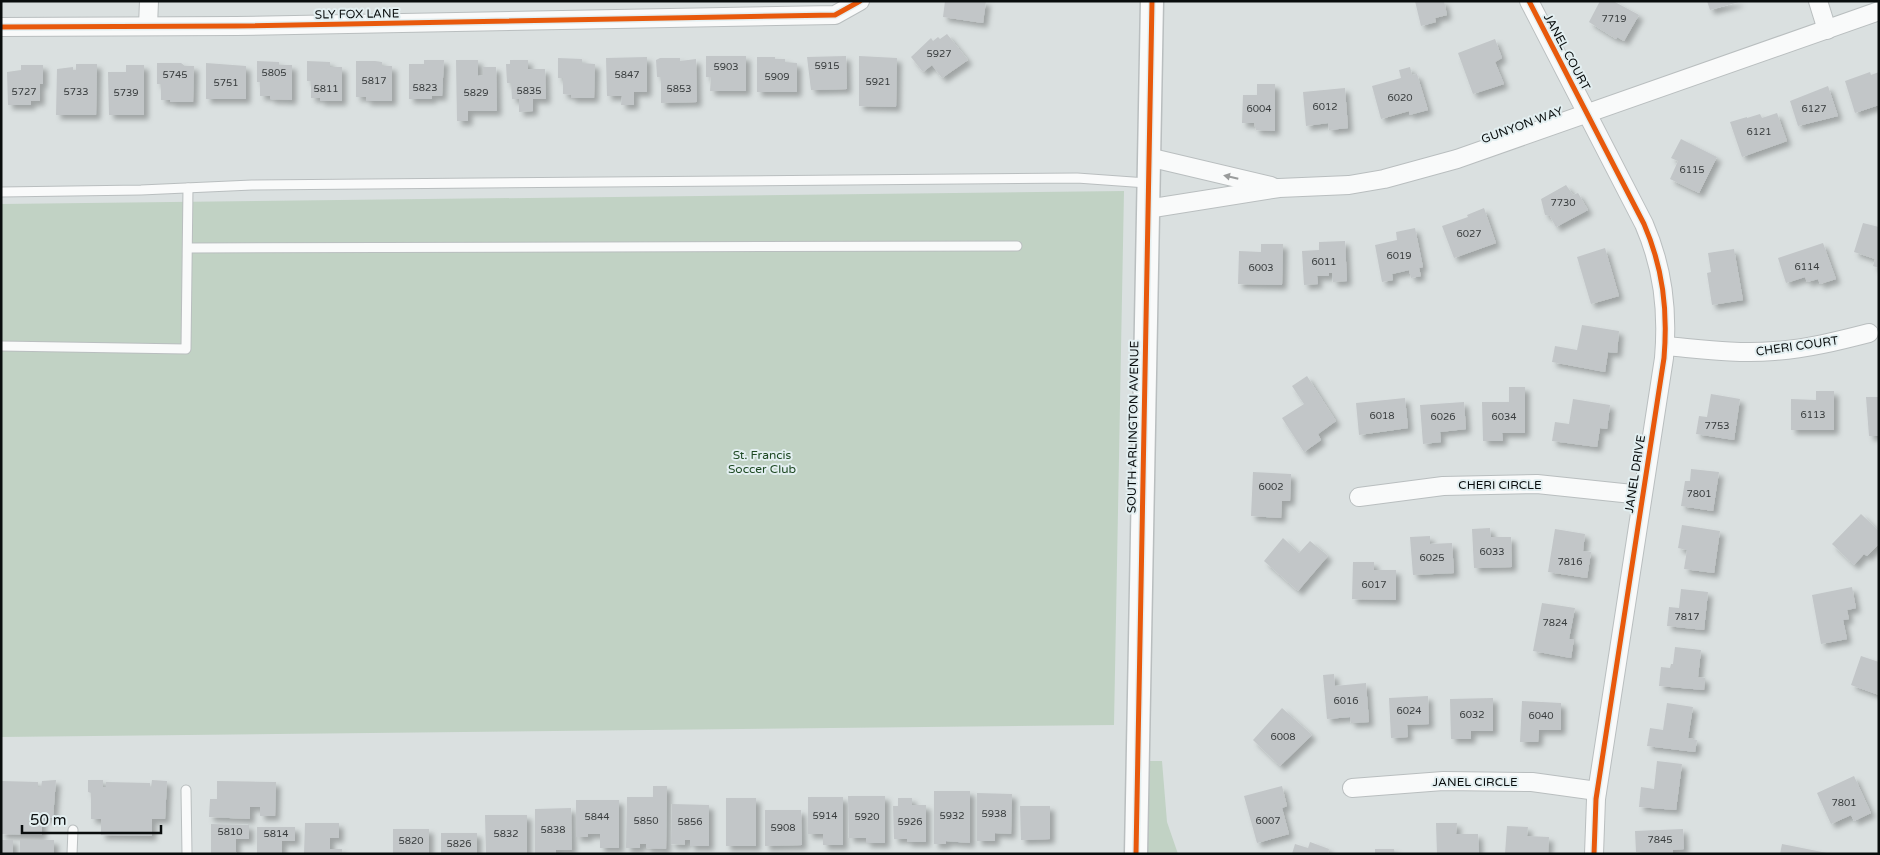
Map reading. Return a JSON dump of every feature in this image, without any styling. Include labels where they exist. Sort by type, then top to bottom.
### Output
[{"type":"street","points":[[148,26],[149,1]]},
{"type":"street","name":"SLY FOX LANE","points":[[1,27],[835,15],[860,1]]},
{"type":"street","name":"SOUTH ARLINGTON AVENUE","points":[[1136,854],[1146,209],[1152,1]]},
{"type":"street","name":"JANEL COURT","points":[[1529,1],[1588,112]]},
{"type":"street","points":[[1818,1],[1827,30]]},
{"type":"street","name":"GUNYON WAY","points":[[1146,209],[1279,188],[1340,186],[1384,179],[1458,158],[1879,11]]},
{"type":"street","name":"JANEL DRIVE","points":[[1588,112],[1641,215],[1654,249],[1666,301],[1665,346],[1597,791],[1594,854]]},
{"type":"street","points":[[1148,158],[1279,188]]},
{"type":"street","name":"CHERI COURT","points":[[1665,346],[1748,352],[1775,351],[1869,333]]},
{"type":"street","name":"CHERI CIRCLE","points":[[1359,497],[1443,486],[1537,484],[1642,495]]},
{"type":"street","name":"JANEL CIRCLE","points":[[1352,788],[1443,781],[1532,782],[1597,791]]},
{"type":"lane","points":[[1,192],[252,185],[1067,178],[1147,183]]},
{"type":"lane","points":[[1,346],[186,349],[188,188]]},
{"type":"lane","points":[[188,248],[1017,246]]},
{"type":"lane","points":[[186,790],[187,854]]},
{"type":"lane","points":[[72,854],[73,830]]},
{"type":"green space","name":"St. Francis Soccer Club","points":[[1124,191],[1114,725],[1,737],[1,204]]},
{"type":"green space","points":[[1145,761],[1162,761],[1167,822],[1178,854],[1143,854]]},
{"type":"building","points":[[945,1],[986,1],[983,23],[943,17]]},
{"type":"building","points":[[1415,1],[1444,1],[1447,15],[1435,18],[1436,22],[1421,26]]},
{"type":"building","points":[[1600,1],[1613,1],[1639,15],[1624,41],[1617,37],[1616,39],[1589,22]]},
{"type":"building","points":[[1707,1],[1739,1],[1739,2],[1710,10]]},
{"type":"building","points":[[947,34],[968,60],[942,78],[932,65],[923,72],[911,57],[931,38],[933,41]]},
{"type":"building","points":[[1495,39],[1502,58],[1495,62],[1504,84],[1473,94],[1458,53]]},
{"type":"building","points":[[706,56],[746,56],[746,91],[710,91],[711,77],[706,77]]},
{"type":"building","points":[[846,56],[847,89],[811,90],[807,57]]},
{"type":"building","points":[[859,56],[897,58],[896,107],[859,106]]},
{"type":"building","points":[[647,57],[647,92],[634,92],[634,105],[621,105],[622,96],[607,96],[606,58]]},
{"type":"building","points":[[757,57],[775,57],[775,59],[785,59],[785,62],[797,63],[797,92],[757,92]]},
{"type":"building","points":[[558,58],[582,59],[582,63],[595,64],[594,98],[571,98],[571,95],[563,94],[563,78],[558,78]]},
{"type":"building","points":[[660,58],[680,58],[680,61],[696,59],[697,102],[661,103],[661,77],[657,77],[656,60]]},
{"type":"building","points":[[424,60],[444,60],[442,96],[432,96],[432,99],[409,99],[409,64],[424,64]]},
{"type":"building","points":[[456,60],[478,60],[478,76],[483,75],[483,67],[496,67],[497,111],[468,111],[468,121],[457,121]]},
{"type":"building","points":[[510,60],[528,60],[528,69],[545,69],[546,99],[533,99],[533,111],[519,112],[519,99],[512,99],[511,83],[507,83],[506,64],[510,64]]},
{"type":"building","points":[[257,61],[279,62],[279,65],[292,65],[292,100],[270,99],[270,96],[260,96],[260,82],[257,82]]},
{"type":"building","points":[[307,61],[330,62],[330,67],[342,67],[342,101],[320,101],[320,98],[311,98],[311,81],[307,81]]},
{"type":"building","points":[[356,61],[375,61],[382,62],[382,66],[392,66],[392,101],[366,101],[366,97],[356,97]]},
{"type":"building","points":[[157,63],[181,63],[185,66],[194,66],[193,102],[161,100],[161,84],[157,84]]},
{"type":"building","points":[[206,63],[246,66],[246,99],[206,99]]},
{"type":"building","points":[[76,64],[97,64],[96,115],[56,115],[57,69],[73,67],[73,70],[76,70]]},
{"type":"building","points":[[21,65],[43,65],[43,84],[40,84],[40,101],[31,101],[31,105],[8,105],[7,72],[21,70]]},
{"type":"building","points":[[126,65],[144,65],[144,115],[109,115],[108,72],[126,72]]},
{"type":"building","points":[[1410,67],[1412,75],[1417,74],[1428,110],[1409,115],[1409,111],[1381,119],[1372,86],[1401,78],[1399,70]]},
{"type":"building","points":[[1870,72],[1871,75],[1879,72],[1879,105],[1855,113],[1845,81]]},
{"type":"building","points":[[1257,84],[1275,84],[1275,131],[1256,130],[1254,123],[1242,123],[1243,95],[1257,95]]},
{"type":"building","points":[[1828,86],[1838,116],[1798,126],[1790,101]]},
{"type":"building","points":[[1345,88],[1348,128],[1329,130],[1328,123],[1306,126],[1303,92]]},
{"type":"building","points":[[1777,113],[1787,141],[1742,157],[1730,122],[1760,114],[1762,118]]},
{"type":"building","points":[[1681,139],[1717,157],[1699,193],[1670,179],[1678,161],[1671,158]]},
{"type":"building","points":[[1566,185],[1573,195],[1578,193],[1588,210],[1556,227],[1550,216],[1545,215],[1541,199]]},
{"type":"building","points":[[1484,208],[1496,243],[1454,258],[1442,226],[1468,217],[1467,215]]},
{"type":"building","points":[[1863,223],[1879,227],[1879,268],[1873,266],[1875,259],[1854,252]]},
{"type":"building","points":[[1415,228],[1423,267],[1419,268],[1421,276],[1411,278],[1409,270],[1392,274],[1393,280],[1382,282],[1375,245],[1397,240],[1396,232]]},
{"type":"building","points":[[1345,241],[1347,281],[1333,282],[1332,273],[1329,273],[1329,276],[1317,276],[1318,284],[1304,285],[1302,251],[1319,250],[1319,242]]},
{"type":"building","points":[[1823,243],[1836,279],[1820,284],[1818,279],[1807,282],[1805,277],[1786,283],[1778,258]]},
{"type":"building","points":[[1261,244],[1283,244],[1282,285],[1238,284],[1239,251],[1261,252]]},
{"type":"building","points":[[1605,248],[1619,296],[1591,304],[1577,257]]},
{"type":"building","points":[[1734,249],[1743,300],[1712,305],[1707,273],[1711,272],[1708,253]]},
{"type":"building","points":[[1582,325],[1619,331],[1617,353],[1608,352],[1605,372],[1552,362],[1555,346],[1577,350]]},
{"type":"building","points":[[1307,376],[1336,421],[1318,434],[1321,440],[1304,452],[1282,418],[1304,404],[1292,386]]},
{"type":"building","points":[[1509,387],[1525,387],[1525,433],[1502,433],[1503,441],[1483,441],[1482,402],[1509,402]]},
{"type":"building","points":[[1816,391],[1834,391],[1834,430],[1791,430],[1791,399],[1816,400]]},
{"type":"building","points":[[1711,394],[1740,399],[1734,440],[1696,434],[1699,416],[1707,417]]},
{"type":"building","points":[[1866,397],[1879,397],[1879,436],[1869,436]]},
{"type":"building","points":[[1405,398],[1408,428],[1359,435],[1356,403]]},
{"type":"building","points":[[1573,399],[1610,405],[1607,429],[1600,428],[1597,447],[1552,441],[1555,422],[1569,424]]},
{"type":"building","points":[[1464,402],[1466,429],[1440,432],[1441,442],[1423,444],[1420,405]]},
{"type":"building","points":[[1691,469],[1719,472],[1713,511],[1681,506],[1685,481],[1690,481]]},
{"type":"building","points":[[1253,472],[1291,474],[1290,501],[1282,501],[1281,518],[1251,516]]},
{"type":"building","points":[[1861,514],[1879,531],[1879,544],[1867,556],[1864,554],[1854,565],[1832,544]]},
{"type":"building","points":[[1682,525],[1720,531],[1714,573],[1684,569],[1687,550],[1678,548]]},
{"type":"building","points":[[1490,528],[1491,537],[1511,537],[1512,567],[1474,568],[1472,529]]},
{"type":"building","points":[[1555,529],[1585,534],[1583,551],[1591,552],[1587,578],[1548,572]]},
{"type":"building","points":[[1430,536],[1430,544],[1452,543],[1454,573],[1413,575],[1410,537]]},
{"type":"building","points":[[1283,538],[1299,553],[1310,541],[1328,556],[1298,591],[1264,561]]},
{"type":"building","points":[[1353,562],[1374,562],[1374,570],[1396,570],[1396,600],[1352,599]]},
{"type":"building","points":[[1852,587],[1856,608],[1847,610],[1849,619],[1843,620],[1847,639],[1821,644],[1812,595]]},
{"type":"building","points":[[1681,589],[1708,592],[1704,630],[1667,626],[1669,607],[1679,608]]},
{"type":"building","points":[[1542,603],[1575,608],[1569,639],[1574,639],[1571,658],[1533,651]]},
{"type":"building","points":[[1675,647],[1701,650],[1698,677],[1705,678],[1704,690],[1659,686],[1661,667],[1670,668],[1671,664],[1673,664]]},
{"type":"building","points":[[1861,656],[1879,662],[1879,695],[1851,685]]},
{"type":"building","points":[[1334,674],[1335,686],[1366,683],[1369,722],[1351,723],[1350,717],[1327,719],[1323,675]]},
{"type":"building","points":[[1428,696],[1429,724],[1407,725],[1408,737],[1391,738],[1389,698]]},
{"type":"building","points":[[1493,698],[1493,731],[1471,731],[1471,739],[1451,739],[1450,699]]},
{"type":"building","points":[[1522,701],[1561,703],[1561,730],[1539,730],[1538,742],[1520,742]]},
{"type":"building","points":[[1667,703],[1693,707],[1688,738],[1697,740],[1695,752],[1647,746],[1650,728],[1663,730]]},
{"type":"building","points":[[1282,708],[1312,735],[1280,766],[1253,740]]},
{"type":"building","points":[[1657,761],[1682,764],[1676,810],[1639,807],[1641,787],[1654,789]]},
{"type":"building","points":[[1854,776],[1871,813],[1854,821],[1851,815],[1831,824],[1817,793]]},
{"type":"building","points":[[56,780],[53,818],[42,818],[42,835],[1,834],[1,781],[38,782],[38,787],[41,787],[42,781]]},
{"type":"building","points":[[88,780],[103,780],[103,787],[106,787],[106,782],[150,783],[151,787],[152,780],[167,781],[165,819],[152,819],[152,836],[101,835],[101,819],[91,819],[91,793],[88,792]]},
{"type":"building","points":[[217,781],[276,782],[275,816],[260,816],[260,807],[250,807],[250,819],[209,817],[210,799],[217,799]]},
{"type":"building","points":[[653,786],[667,786],[666,849],[646,848],[646,844],[640,844],[640,848],[626,848],[627,797],[653,797]]},
{"type":"building","points":[[1282,786],[1287,806],[1282,808],[1289,834],[1257,843],[1244,796]]},
{"type":"building","points":[[934,791],[970,791],[970,843],[946,841],[946,844],[934,844]]},
{"type":"building","points":[[977,793],[1012,794],[1011,834],[995,833],[995,841],[977,841]]},
{"type":"building","points":[[848,796],[885,796],[885,843],[866,843],[866,838],[849,838]]},
{"type":"building","points":[[808,797],[843,797],[843,845],[823,845],[823,834],[808,834]]},
{"type":"building","points":[[726,798],[756,798],[756,846],[726,846]]},
{"type":"building","points":[[898,798],[912,798],[912,805],[926,805],[926,842],[907,842],[907,839],[894,839],[893,806],[898,806]]},
{"type":"building","points":[[576,800],[619,800],[619,848],[600,848],[600,834],[576,837]]},
{"type":"building","points":[[672,804],[709,805],[709,846],[690,846],[690,840],[685,840],[685,845],[671,844]]},
{"type":"building","points":[[1020,806],[1050,806],[1050,839],[1021,840]]},
{"type":"building","points":[[571,808],[572,850],[556,850],[556,854],[535,854],[535,809]]},
{"type":"building","points":[[765,810],[801,810],[802,845],[765,846]]},
{"type":"building","points":[[485,815],[527,815],[527,854],[486,854]]},
{"type":"building","points":[[305,823],[339,823],[339,838],[330,838],[330,849],[342,849],[342,854],[304,854]]},
{"type":"building","points":[[1436,823],[1457,823],[1456,834],[1478,834],[1479,854],[1437,854]]},
{"type":"building","points":[[211,824],[249,825],[249,839],[236,839],[236,852],[238,854],[211,854]]},
{"type":"building","points":[[1507,826],[1528,827],[1527,836],[1549,837],[1548,854],[1505,854]]},
{"type":"building","points":[[257,827],[295,827],[295,841],[282,841],[282,854],[257,854]]},
{"type":"building","points":[[393,829],[429,829],[429,854],[393,854]]},
{"type":"building","points":[[1683,829],[1684,849],[1673,850],[1673,854],[1636,852],[1635,831]]},
{"type":"building","points":[[441,833],[477,833],[477,854],[441,854]]},
{"type":"building","points":[[1,840],[13,840],[13,854],[1,854]]},
{"type":"building","points":[[20,840],[54,840],[54,854],[20,854]]},
{"type":"building","points":[[1310,842],[1329,849],[1328,854],[1292,854],[1295,844],[1308,848]]},
{"type":"building","points":[[1782,844],[1827,853],[1827,854],[1780,854]]},
{"type":"building","points":[[1375,849],[1394,849],[1395,854],[1375,854]]},
{"type":"cycle path","points":[[1,27],[236,26],[835,15],[860,1]]},
{"type":"cycle path","points":[[1136,854],[1152,1]]},
{"type":"cycle path","points":[[1529,1],[1644,224],[1656,257],[1663,290],[1665,323],[1664,358],[1596,799],[1594,854]]}]
